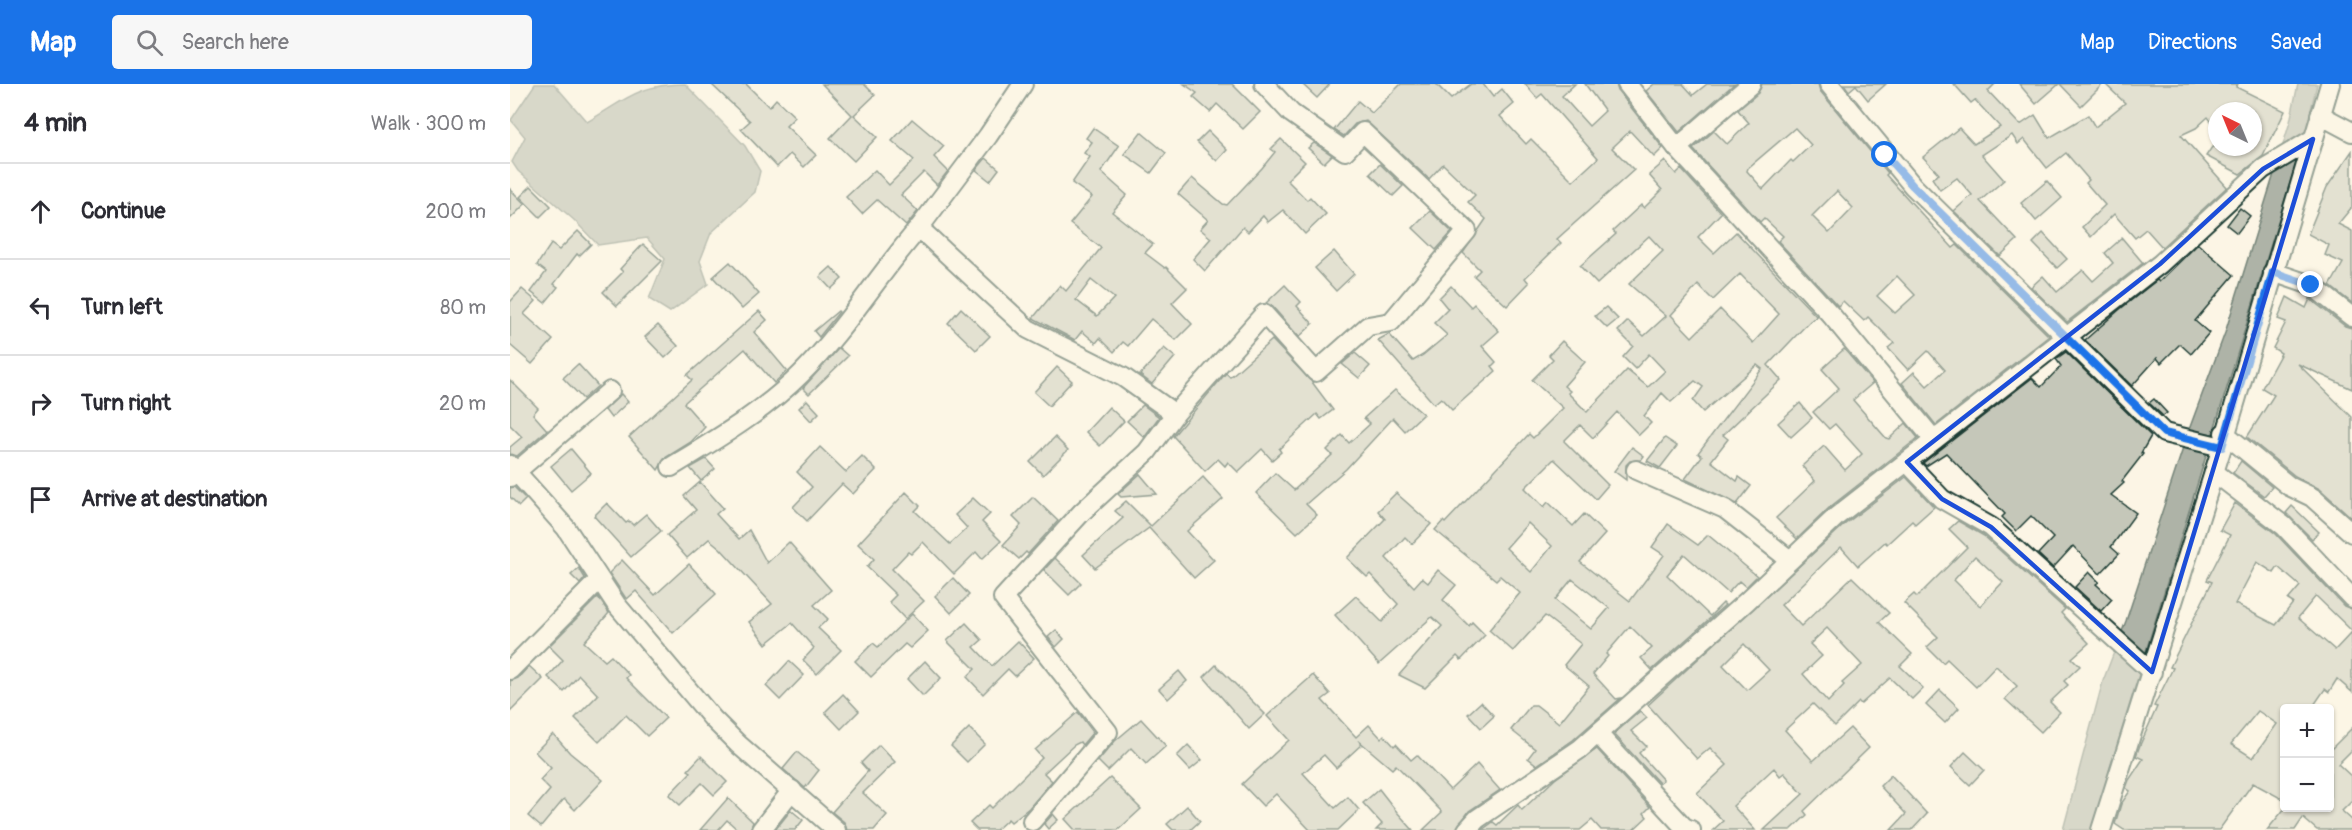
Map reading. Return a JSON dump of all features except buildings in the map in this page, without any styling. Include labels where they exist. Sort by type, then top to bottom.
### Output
[{"type":"street","points":[[671,467],[750,418],[801,374],[854,314],[893,258],[919,228],[988,136],[1023,84]]},
{"type":"street","points":[[1032,821],[1108,732],[1003,598],[1082,512],[1147,452],[1175,414],[1264,314],[1316,372],[1368,326],[1391,322],[1467,231],[1364,132],[1345,151],[1291,113],[1264,84]]},
{"type":"street","points":[[1627,84],[1677,147],[1832,316],[1934,440]]},
{"type":"street","points":[[1677,147],[1751,84]]},
{"type":"street","points":[[1829,84],[1913,186],[2036,308],[2067,335],[2164,433],[2223,440],[2289,486],[2312,497],[2352,533]]},
{"type":"street","points":[[2101,830],[2214,472],[2330,84]]},
{"type":"street","points":[[2320,115],[2352,132]]},
{"type":"street","points":[[1467,830],[1477,819],[1580,749],[1598,734],[1837,516],[2160,264],[2264,169],[2313,139]]},
{"type":"street","points":[[919,228],[1028,329],[1123,377],[1175,414]]},
{"type":"street","points":[[2273,272],[2311,285],[2352,317]]},
{"type":"street","points":[[610,392],[512,471],[566,528],[599,580],[713,719],[738,744],[836,830]]},
{"type":"street","points":[[1907,462],[1942,499],[1991,528],[2152,672]]},
{"type":"street","points":[[1636,470],[1725,509],[1790,560]]},
{"type":"street","points":[[2214,472],[2284,526],[2352,598]]},
{"type":"street","points":[[510,670],[599,580]]},
{"type":"street","points":[[1598,734],[1684,827],[1691,830]]},
{"type":"street","points":[[761,830],[792,790]]},
{"type":"highlighted area","points":[[2313,139],[2152,672],[1991,527],[1942,499],[1907,462],[2160,264],[2263,169]]},
{"type":"shaded area","points":[[535,84],[554,84],[587,122],[644,90],[685,84],[745,146],[760,171],[755,192],[711,233],[700,261],[708,284],[670,312],[649,299],[665,259],[647,238],[598,245],[574,220],[518,171],[512,162],[525,137],[511,120]]},
{"type":"shaded area","points":[[2298,84],[2317,84],[2305,134],[2091,830],[2063,830],[2103,681],[2126,621],[2190,427],[2225,333],[2290,122]]},
{"type":"route","points":[[1885,155],[1913,186],[2036,308],[2067,335],[2164,433],[2222,447],[2273,272],[2311,285]]}]
